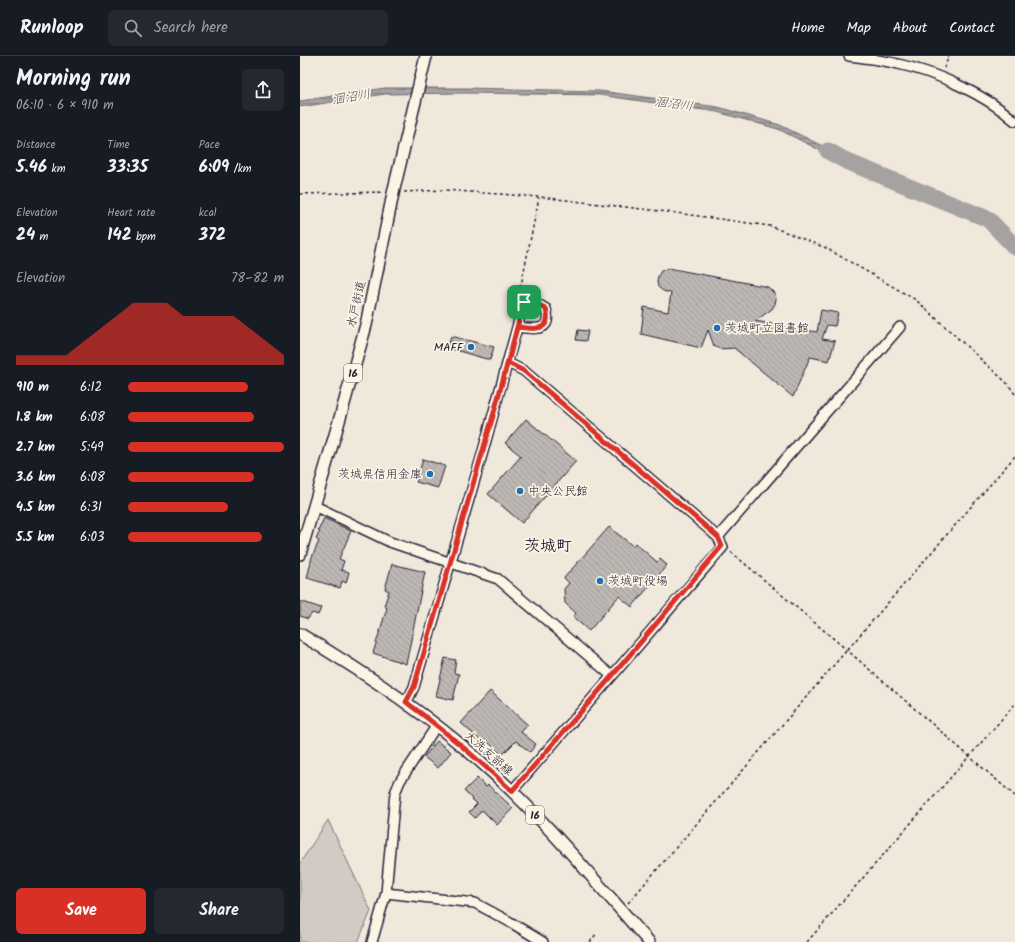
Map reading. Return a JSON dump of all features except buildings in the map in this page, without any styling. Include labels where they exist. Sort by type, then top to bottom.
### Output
[{"type":"main road","name":"水戸街道","points":[[300,554],[366,325],[394,191],[426,56]]},
{"type":"main road","name":"大洗友部線","points":[[300,634],[406,702],[483,764],[544,824],[649,942]]},
{"type":"street","points":[[849,56],[893,59],[939,77],[962,87],[987,101],[1015,121]]},
{"type":"street","points":[[406,702],[414,687],[508,363],[517,327],[524,302],[541,306],[546,309],[547,320],[545,325],[540,329],[535,330],[517,327]]},
{"type":"street","points":[[718,537],[900,327]]},
{"type":"street","points":[[508,363],[524,371],[718,537],[722,546],[512,791]]},
{"type":"street","points":[[315,506],[390,542],[498,579],[612,676]]},
{"type":"street","points":[[372,942],[386,893],[395,793],[400,781],[437,726]]},
{"type":"street","points":[[386,893],[475,903],[543,942]]},
{"type":"path","points":[[939,77],[949,56]]},
{"type":"path","points":[[300,194],[444,190],[540,197],[676,212],[770,226],[826,248],[916,300],[1008,384],[1015,394]]},
{"type":"path","points":[[524,302],[526,291],[520,290],[540,197]]},
{"type":"path","points":[[621,910],[1015,456]]},
{"type":"path","points":[[722,546],[847,650],[1015,796]]},
{"type":"path","points":[[806,942],[1015,704]]},
{"type":"path","points":[[590,942],[598,933]]},
{"type":"shaded area","points":[[328,820],[371,911],[358,942],[300,942],[300,863]]},
{"type":"water","points":[[385,88],[600,91],[718,107],[780,125],[849,159],[847,164],[778,129],[717,112],[599,95],[465,93],[385,94],[300,107],[300,101]]},
{"type":"waterway","name":"涸沼川","points":[[828,151],[848,162],[988,219],[1015,247]]},
{"type":"place","name":"茨城町立図書館","points":[[717,328]]},
{"type":"place","name":"MAFF","points":[[471,347]]},
{"type":"place","name":"茨城県信用金庫","points":[[430,474]]},
{"type":"place","name":"中央公民館","points":[[520,491]]},
{"type":"place","name":"茨城町役場","points":[[600,581]]},
{"type":"district","name":"茨城町","points":[[548,545]]},
{"type":"route","points":[[524,302],[508,363],[482,455],[432,627],[414,687],[406,702],[446,732],[512,791],[722,546],[718,537],[524,371],[508,363],[517,327],[535,330],[540,329],[545,325],[547,320],[548,314],[546,309],[541,306],[524,302]]}]
